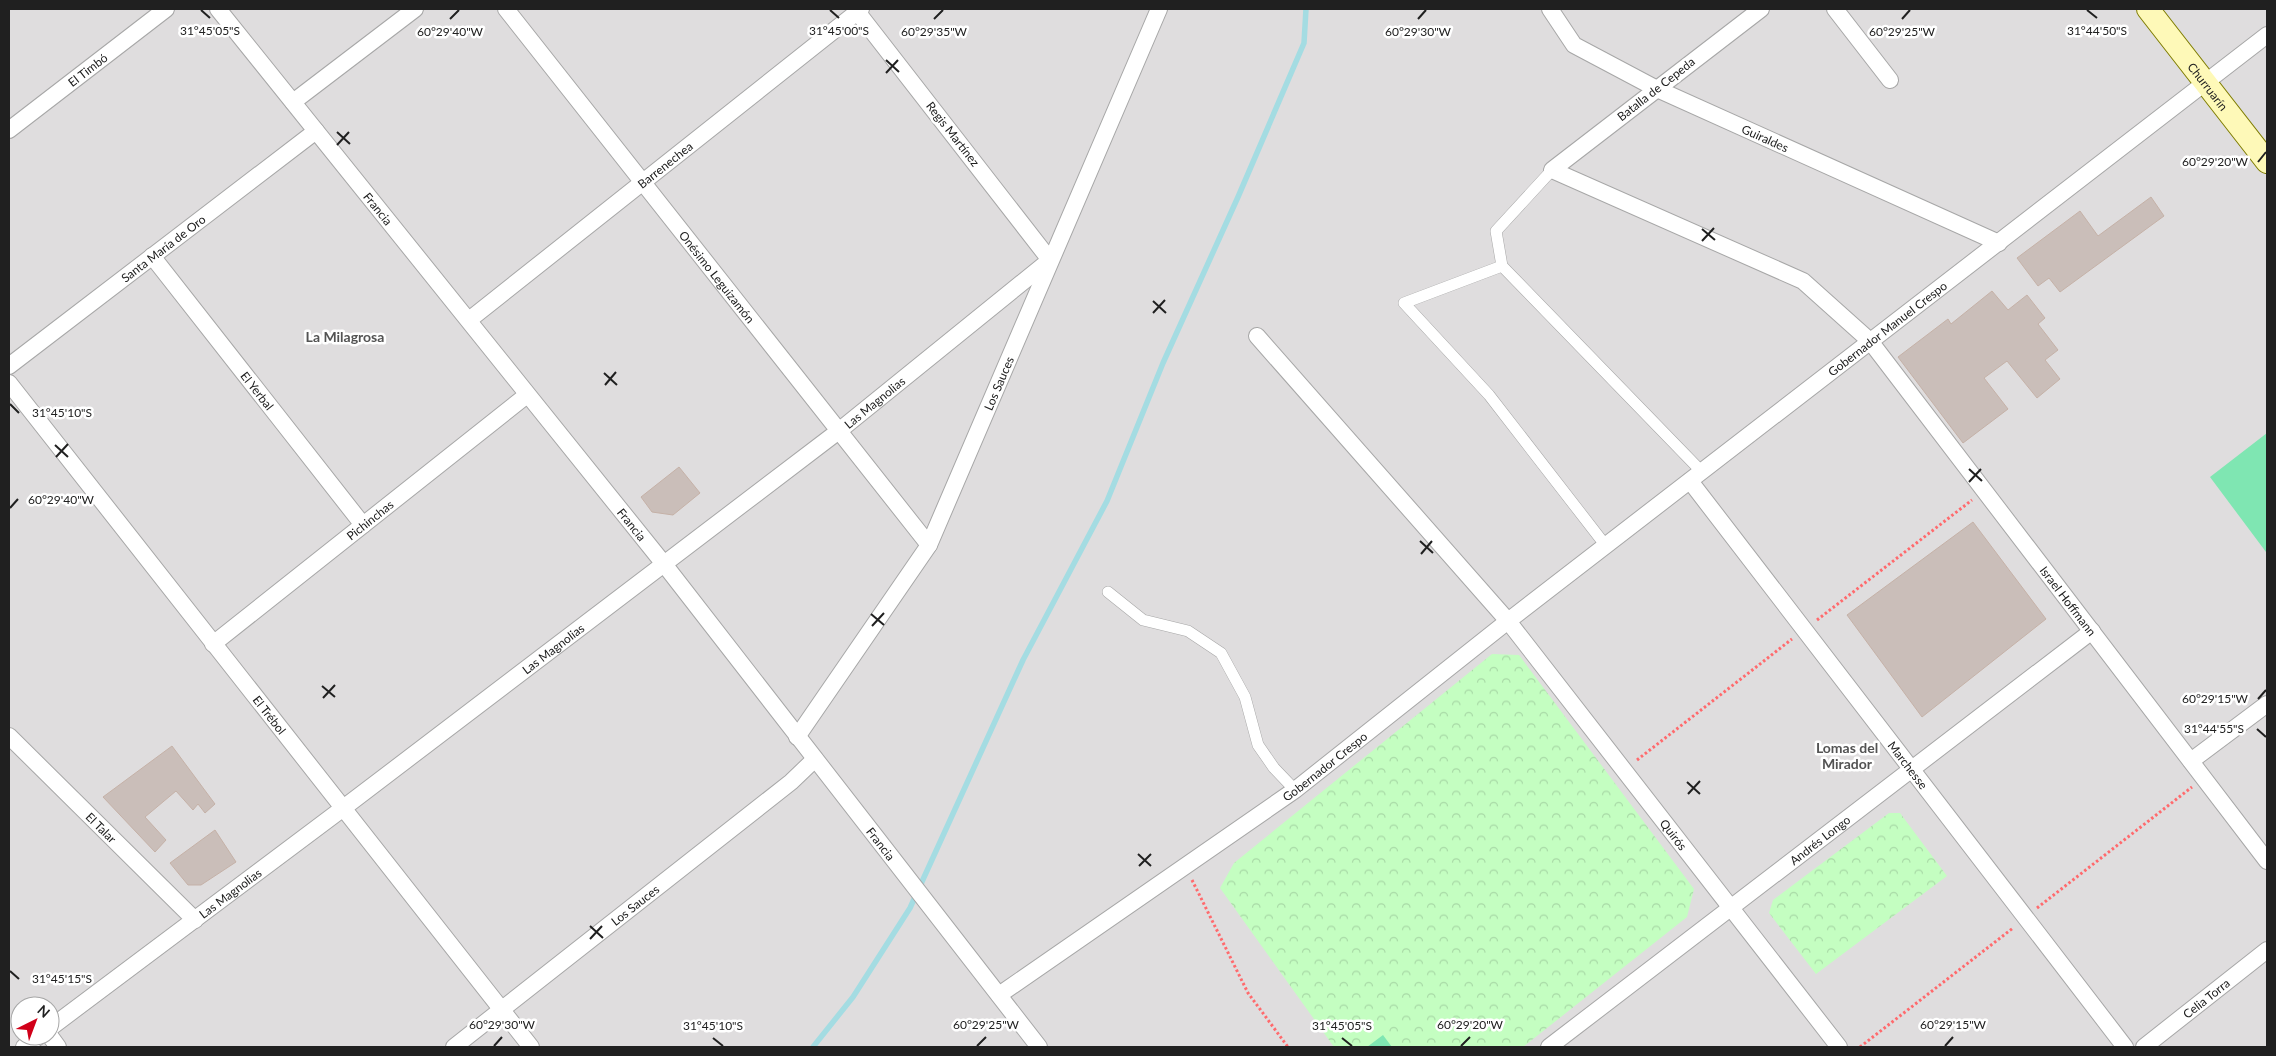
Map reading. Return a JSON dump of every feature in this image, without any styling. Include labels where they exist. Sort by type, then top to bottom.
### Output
[{"type":"main road","name":"Churruarín","points":[[2148,9],[2267,162]]},
{"type":"street","name":"El Timbó","points":[[9,130],[166,9]]},
{"type":"street","name":"Francia","points":[[218,9],[664,564],[1039,1047]]},
{"type":"street","points":[[293,102],[415,9]]},
{"type":"street","name":"Onésimo Leguizamón","points":[[506,9],[929,545]]},
{"type":"street","name":"Los Sauces","points":[[797,737],[929,545],[1159,9]]},
{"type":"street","name":"Guiraldes","points":[[1550,9],[1574,45],[1657,89],[1999,243]]},
{"type":"street","name":"Batalla de Cepeda","points":[[1552,170],[1760,9]]},
{"type":"street","points":[[1835,9],[1890,80]]},
{"type":"street","name":"Barrenechea","points":[[469,320],[858,10]]},
{"type":"street","name":"Regis Martínez","points":[[858,10],[1050,260]]},
{"type":"street","name":"Gobernador Manuel Crespo","points":[[1508,621],[2267,35]]},
{"type":"street","name":"Santa María de Oro","points":[[9,366],[316,131]]},
{"type":"street","points":[[1552,170],[1496,231],[1502,266],[1696,476]]},
{"type":"street","name":"Israel Hoffmann","points":[[1552,170],[1803,281],[1870,341],[2267,861]]},
{"type":"street","name":"El Yerbal","points":[[152,256],[362,525]]},
{"type":"street","name":"Las Magnolias","points":[[60,1021],[342,809],[840,430],[1050,260]]},
{"type":"street","points":[[1502,266],[1404,303],[1489,395],[1606,546]]},
{"type":"street","name":"Quirós","points":[[1256,336],[1508,621],[1839,1047]]},
{"type":"street","name":"El Trébol","points":[[9,383],[531,1047]]},
{"type":"street","name":"Pichinchas","points":[[213,644],[527,395]]},
{"type":"street","name":"Marchesse","points":[[1696,476],[1911,769],[2125,1047]]},
{"type":"street","points":[[1108,592],[1143,620],[1188,631],[1221,653],[1245,697],[1258,745],[1274,768],[1295,790]]},
{"type":"street","name":"Gobernador Crespo","points":[[999,995],[1295,790],[1508,621]]},
{"type":"street","name":"Andrés Longo","points":[[1549,1047],[2092,631]]},
{"type":"street","points":[[2191,761],[2267,704]]},
{"type":"street","name":"El Talar","points":[[9,736],[15,749],[195,920]]},
{"type":"street","name":"Los Sauces","points":[[454,1047],[791,782],[815,760]]},
{"type":"street","name":"Celia Torra","points":[[2144,1047],[2267,950]]},
{"type":"path","points":[[1186,866],[1221,944],[1248,993],[1288,1047]]},
{"type":"shaded area","points":[[9,9],[2267,9],[2267,1047],[9,1047]]},
{"type":"green space","points":[[2267,433],[2267,551],[2266,552],[2210,477]]},
{"type":"green space","points":[[1492,654],[1519,655],[1694,889],[1687,917],[1523,1047],[1334,1047],[1220,888],[1234,863]]},
{"type":"green space","points":[[1889,813],[1900,813],[1947,876],[1816,974],[1769,913],[1773,900]]},
{"type":"green space","points":[[1383,1035],[1392,1047],[1367,1047]]},
{"type":"building","points":[[2151,197],[2164,216],[2060,292],[2049,278],[2038,286],[2017,258],[2080,211],[2098,236]]},
{"type":"building","points":[[1992,291],[2008,310],[2027,295],[2045,318],[2038,324],[2058,350],[2045,360],[2060,379],[2037,398],[2007,361],[1984,378],[2008,409],[1963,443],[1898,357],[1948,319],[1951,324]]},
{"type":"building","points":[[679,467],[700,493],[673,515],[652,512],[641,497]]},
{"type":"building","points":[[1973,522],[2046,619],[1922,717],[1847,615]]},
{"type":"building","points":[[172,746],[215,804],[205,813],[198,804],[193,810],[176,791],[145,817],[166,840],[155,852],[103,797]]},
{"type":"building","points":[[215,830],[236,862],[201,885],[188,885],[170,863]]},
{"type":"waterway","points":[[813,1047],[853,997],[910,908],[1023,660],[1107,501],[1163,363],[1238,197],[1304,43],[1306,9]]},
{"type":"district","name":"La Milagrosa","points":[[345,336]]},
{"type":"district","name":"Lomas del Mirador","points":[[1847,756]]}]
